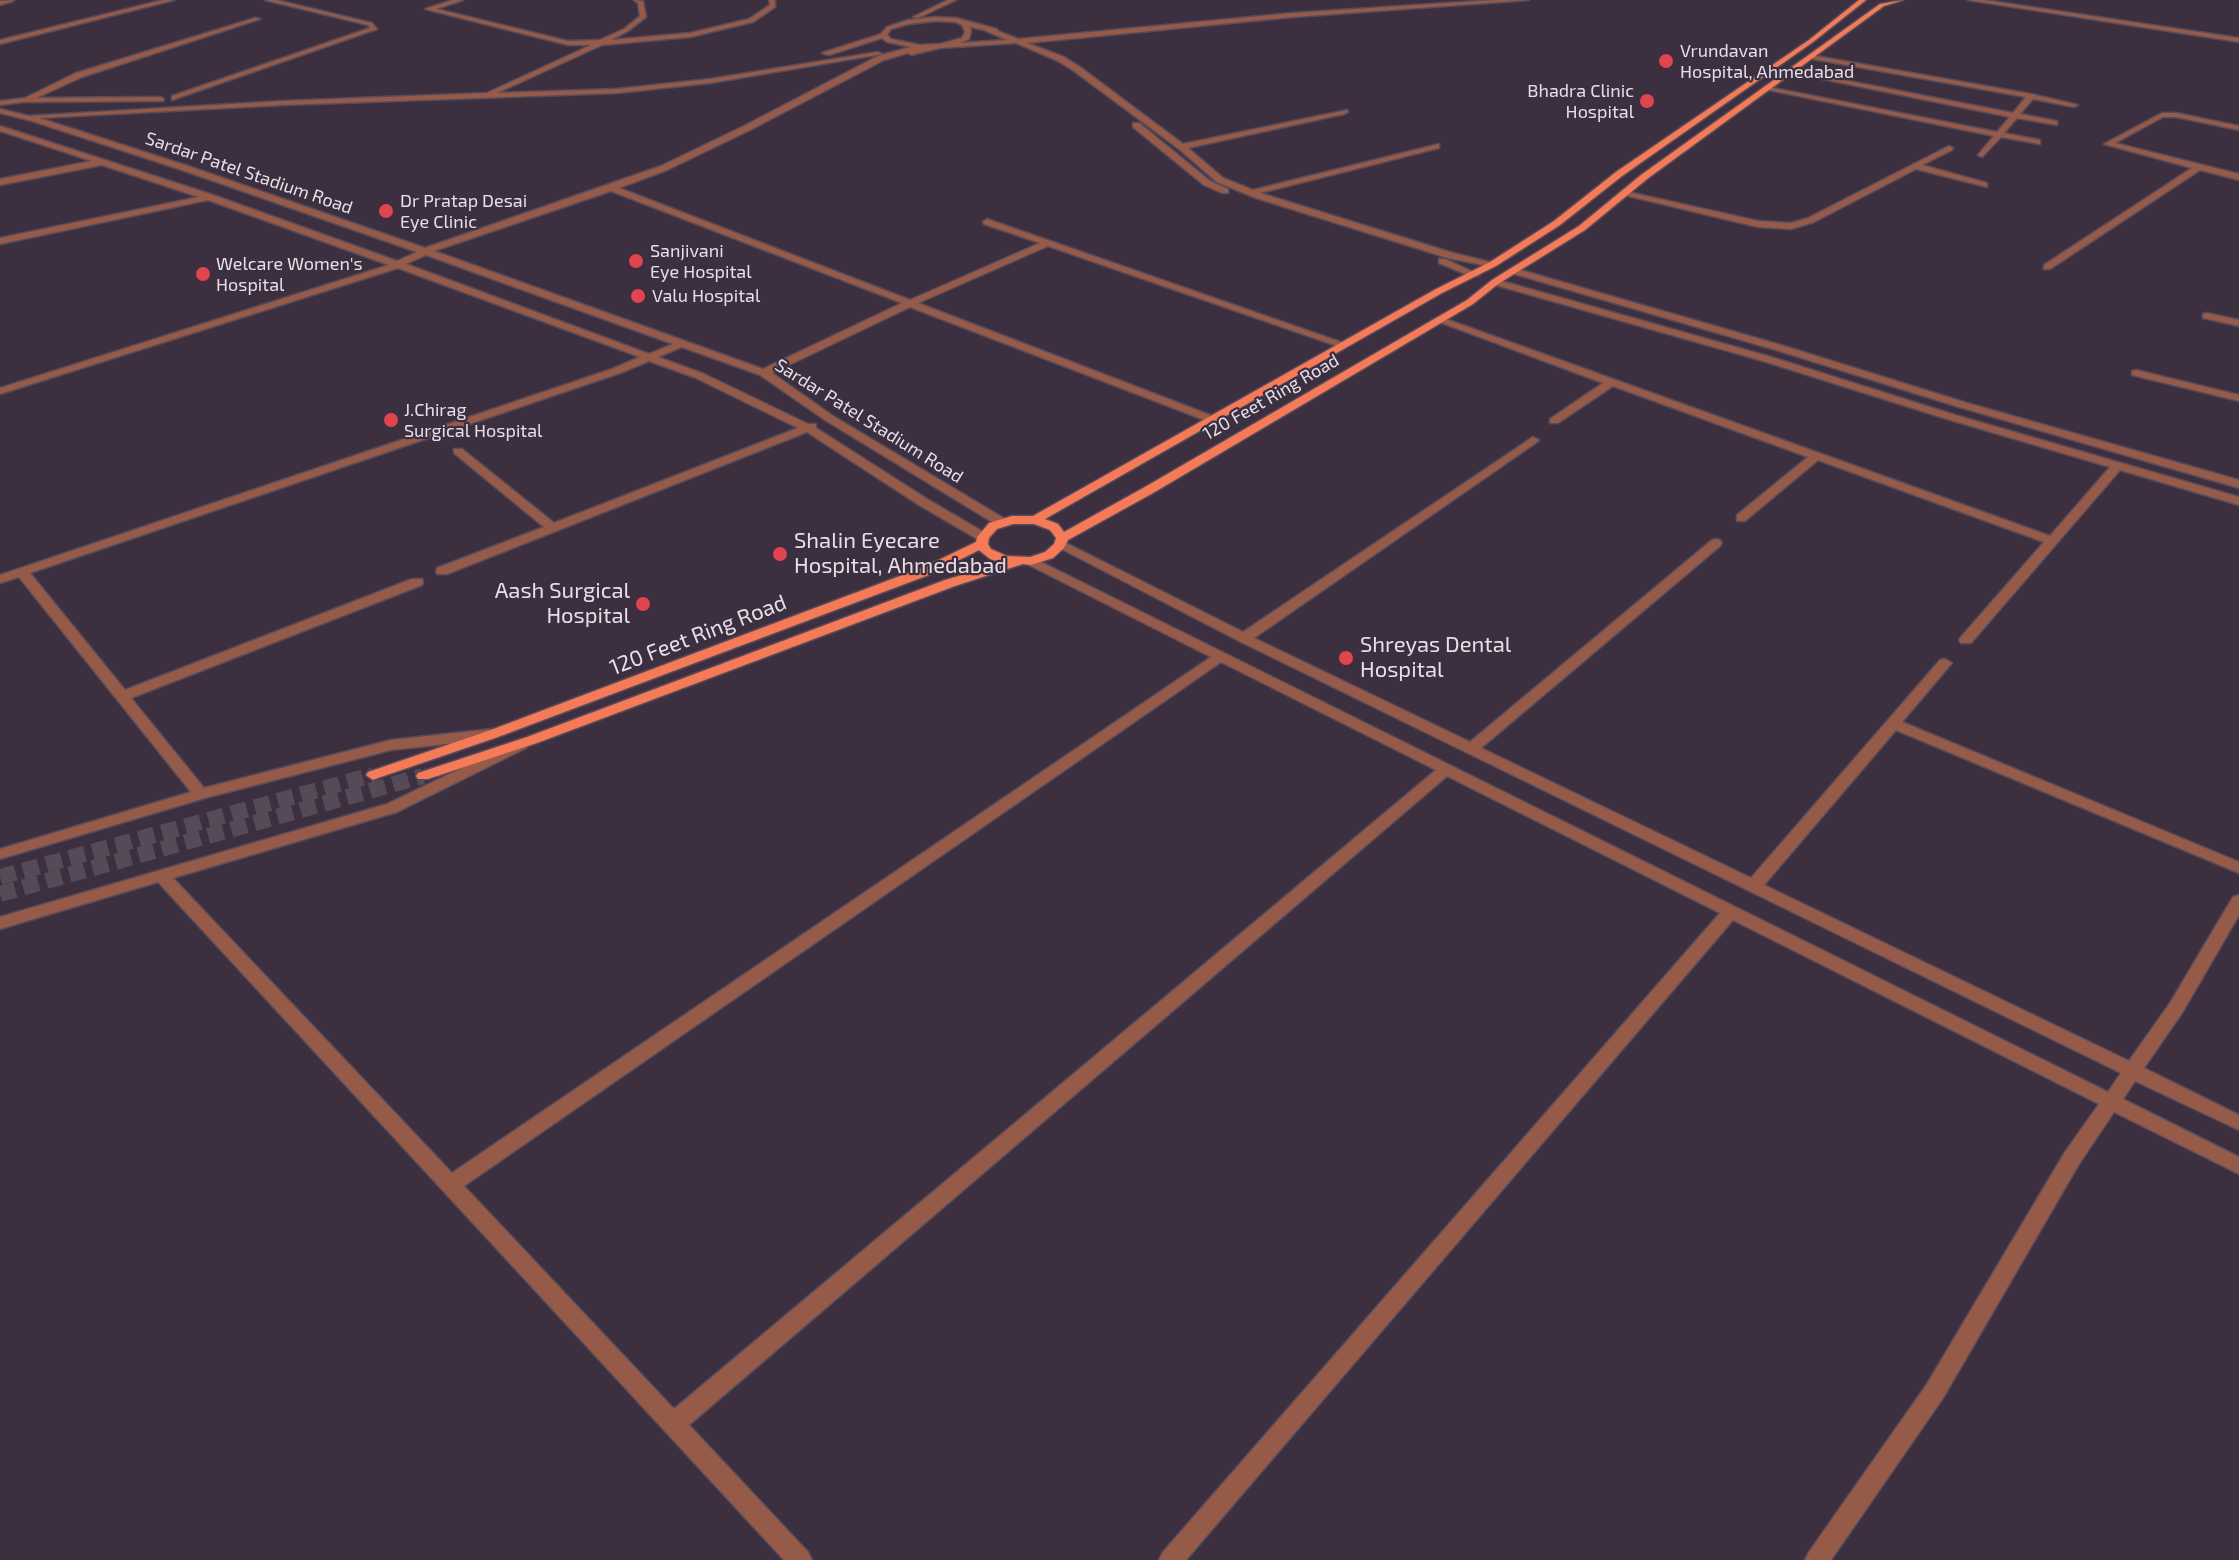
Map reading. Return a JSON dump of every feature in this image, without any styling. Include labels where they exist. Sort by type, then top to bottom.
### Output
[{"type":"main road","points":[[1493,264],[1557,223],[1619,174],[1811,41],[1863,0]]},
{"type":"main road","points":[[1493,264],[1514,271],[1582,228],[1624,194],[1882,5],[1900,0]]},
{"type":"main road","name":"120 Feet Ring Road","points":[[1035,520],[1439,291],[1493,264]]},
{"type":"main road","name":"120 Feet Ring Road","points":[[423,776],[532,740],[950,583],[1049,555],[1061,542],[1470,302],[1495,282],[1514,271]]},
{"type":"main road","points":[[1475,275],[1495,282]]},
{"type":"main road","points":[[1001,522],[1035,520],[1054,527],[1061,542]]},
{"type":"main road","name":"120 Feet Ring Road","points":[[373,775],[493,734],[929,570],[982,540],[987,531],[1001,522]]},
{"type":"main road","points":[[982,540],[986,551],[994,556],[1025,561]]},
{"type":"street","points":[[0,3],[11,0]]},
{"type":"street","points":[[0,42],[171,0]]},
{"type":"street","points":[[175,98],[374,29],[370,24],[268,0]]},
{"type":"street","points":[[460,0],[428,9],[568,43],[601,43],[690,35],[751,21],[773,6],[772,0]]},
{"type":"street","points":[[488,95],[627,30],[643,17],[641,2],[637,0]]},
{"type":"street","points":[[929,0],[940,5]]},
{"type":"street","points":[[954,4],[951,16],[965,24],[1033,35],[1358,4],[1445,0]]},
{"type":"street","points":[[0,121],[97,111],[616,91],[699,82],[920,47],[1013,42],[1293,15],[1526,0]]},
{"type":"street","points":[[1971,0],[2239,38]]},
{"type":"street","points":[[2014,0],[2239,38]]},
{"type":"street","points":[[0,103],[23,100],[488,95],[655,84],[734,74],[847,48],[883,35],[889,28],[908,22],[940,5],[964,2]]},
{"type":"street","points":[[23,100],[79,75],[257,19]]},
{"type":"street","points":[[908,22],[935,19],[956,20]]},
{"type":"street","points":[[854,71],[965,39],[968,32],[965,24]]},
{"type":"street","points":[[987,29],[1013,42],[1061,59],[1077,69],[1182,147],[1220,180],[1252,193],[1451,256],[1493,264]]},
{"type":"street","points":[[883,35],[889,41],[920,47]]},
{"type":"street","points":[[985,44],[1028,53],[1065,71],[1207,183],[1248,200],[1442,261],[1475,275]]},
{"type":"street","points":[[0,391],[397,265],[426,251],[611,188],[663,168],[747,128],[881,58],[920,47]]},
{"type":"street","points":[[1813,57],[1924,98],[2000,135],[2037,142]]},
{"type":"street","points":[[1792,72],[2054,123]]},
{"type":"street","points":[[1768,89],[1924,98],[2031,96],[2074,105]]},
{"type":"street","points":[[1982,155],[2031,96]]},
{"type":"street","name":"Sardar Patel Stadium Road","points":[[0,111],[54,125],[185,168],[426,251],[764,373],[829,418],[1001,522]]},
{"type":"street","points":[[54,125],[97,111]]},
{"type":"street","points":[[1182,147],[1344,112]]},
{"type":"street","points":[[2238,175],[2108,144],[2162,115],[2194,118],[2239,128]]},
{"type":"street","name":"Sardar Patel Stadium Road","points":[[0,128],[210,197],[700,376],[808,428],[982,540]]},
{"type":"street","points":[[1252,193],[1436,146]]},
{"type":"street","points":[[1624,194],[1758,224],[1791,226],[1811,220],[1949,148]]},
{"type":"street","points":[[0,182],[105,162]]},
{"type":"street","points":[[1915,166],[1984,185]]},
{"type":"street","points":[[2047,267],[2199,167]]},
{"type":"street","points":[[611,188],[1211,419]]},
{"type":"street","points":[[0,242],[210,197]]},
{"type":"street","points":[[987,222],[1344,345]]},
{"type":"street","points":[[764,373],[910,303],[1048,243]]},
{"type":"street","points":[[1514,271],[1780,348],[1963,405],[2239,484]]},
{"type":"street","points":[[1495,282],[1767,359],[1940,414],[2239,501]]},
{"type":"street","points":[[2207,316],[2239,323]]},
{"type":"street","points":[[1439,320],[2053,541]]},
{"type":"street","points":[[0,579],[652,357],[681,344]]},
{"type":"street","points":[[2136,373],[2239,398]]},
{"type":"street","points":[[1554,421],[1610,383]]},
{"type":"street","points":[[442,571],[829,418]]},
{"type":"street","points":[[1244,638],[1533,440]]},
{"type":"street","points":[[458,451],[551,526]]},
{"type":"street","points":[[1741,518],[1816,456]]},
{"type":"street","points":[[1966,640],[2117,466]]},
{"type":"street","points":[[1061,542],[1244,638],[2239,1123]]},
{"type":"street","points":[[1471,749],[1716,543]]},
{"type":"street","points":[[1025,561],[1221,656],[2239,1166]]},
{"type":"street","points":[[22,572],[201,794]]},
{"type":"street","points":[[123,696],[417,582]]},
{"type":"street","points":[[450,1185],[1221,656]]},
{"type":"street","points":[[1753,887],[1945,663]]},
{"type":"street","points":[[1894,724],[2239,868]]},
{"type":"street","points":[[0,854],[201,794],[391,745],[493,734]]},
{"type":"street","points":[[0,923],[392,808],[532,740]]},
{"type":"street","points":[[673,1424],[1446,769]]},
{"type":"street","points":[[162,876],[800,1560]]},
{"type":"street","points":[[1817,1560],[1935,1391],[2072,1158],[2176,1008],[2239,901]]},
{"type":"street","points":[[1171,1560],[1731,912]]},
{"type":"tunnel","points":[[0,877],[373,775]]},
{"type":"tunnel","points":[[0,894],[423,776]]},
{"type":"place","name":"Vrundavan Hospital, Ahmedabad","points":[[1666,61]]},
{"type":"place","name":"Bhadra Clinic Hospital","points":[[1647,101]]},
{"type":"place","name":"Dr Pratap Desai Eye Clinic","points":[[386,211]]},
{"type":"place","name":"Sanjivani Eye Hospital","points":[[636,261]]},
{"type":"place","name":"Welcare Women's Hospital","points":[[203,274]]},
{"type":"place","name":"Valu Hospital","points":[[638,296]]},
{"type":"place","name":"J.Chirag Surgical Hospital","points":[[391,420]]},
{"type":"place","name":"Shalin Eyecare Hospital, Ahmedabad","points":[[780,554]]},
{"type":"place","name":"Aash Surgical Hospital","points":[[643,604]]},
{"type":"place","name":"Shreyas Dental Hospital","points":[[1346,658]]}]
